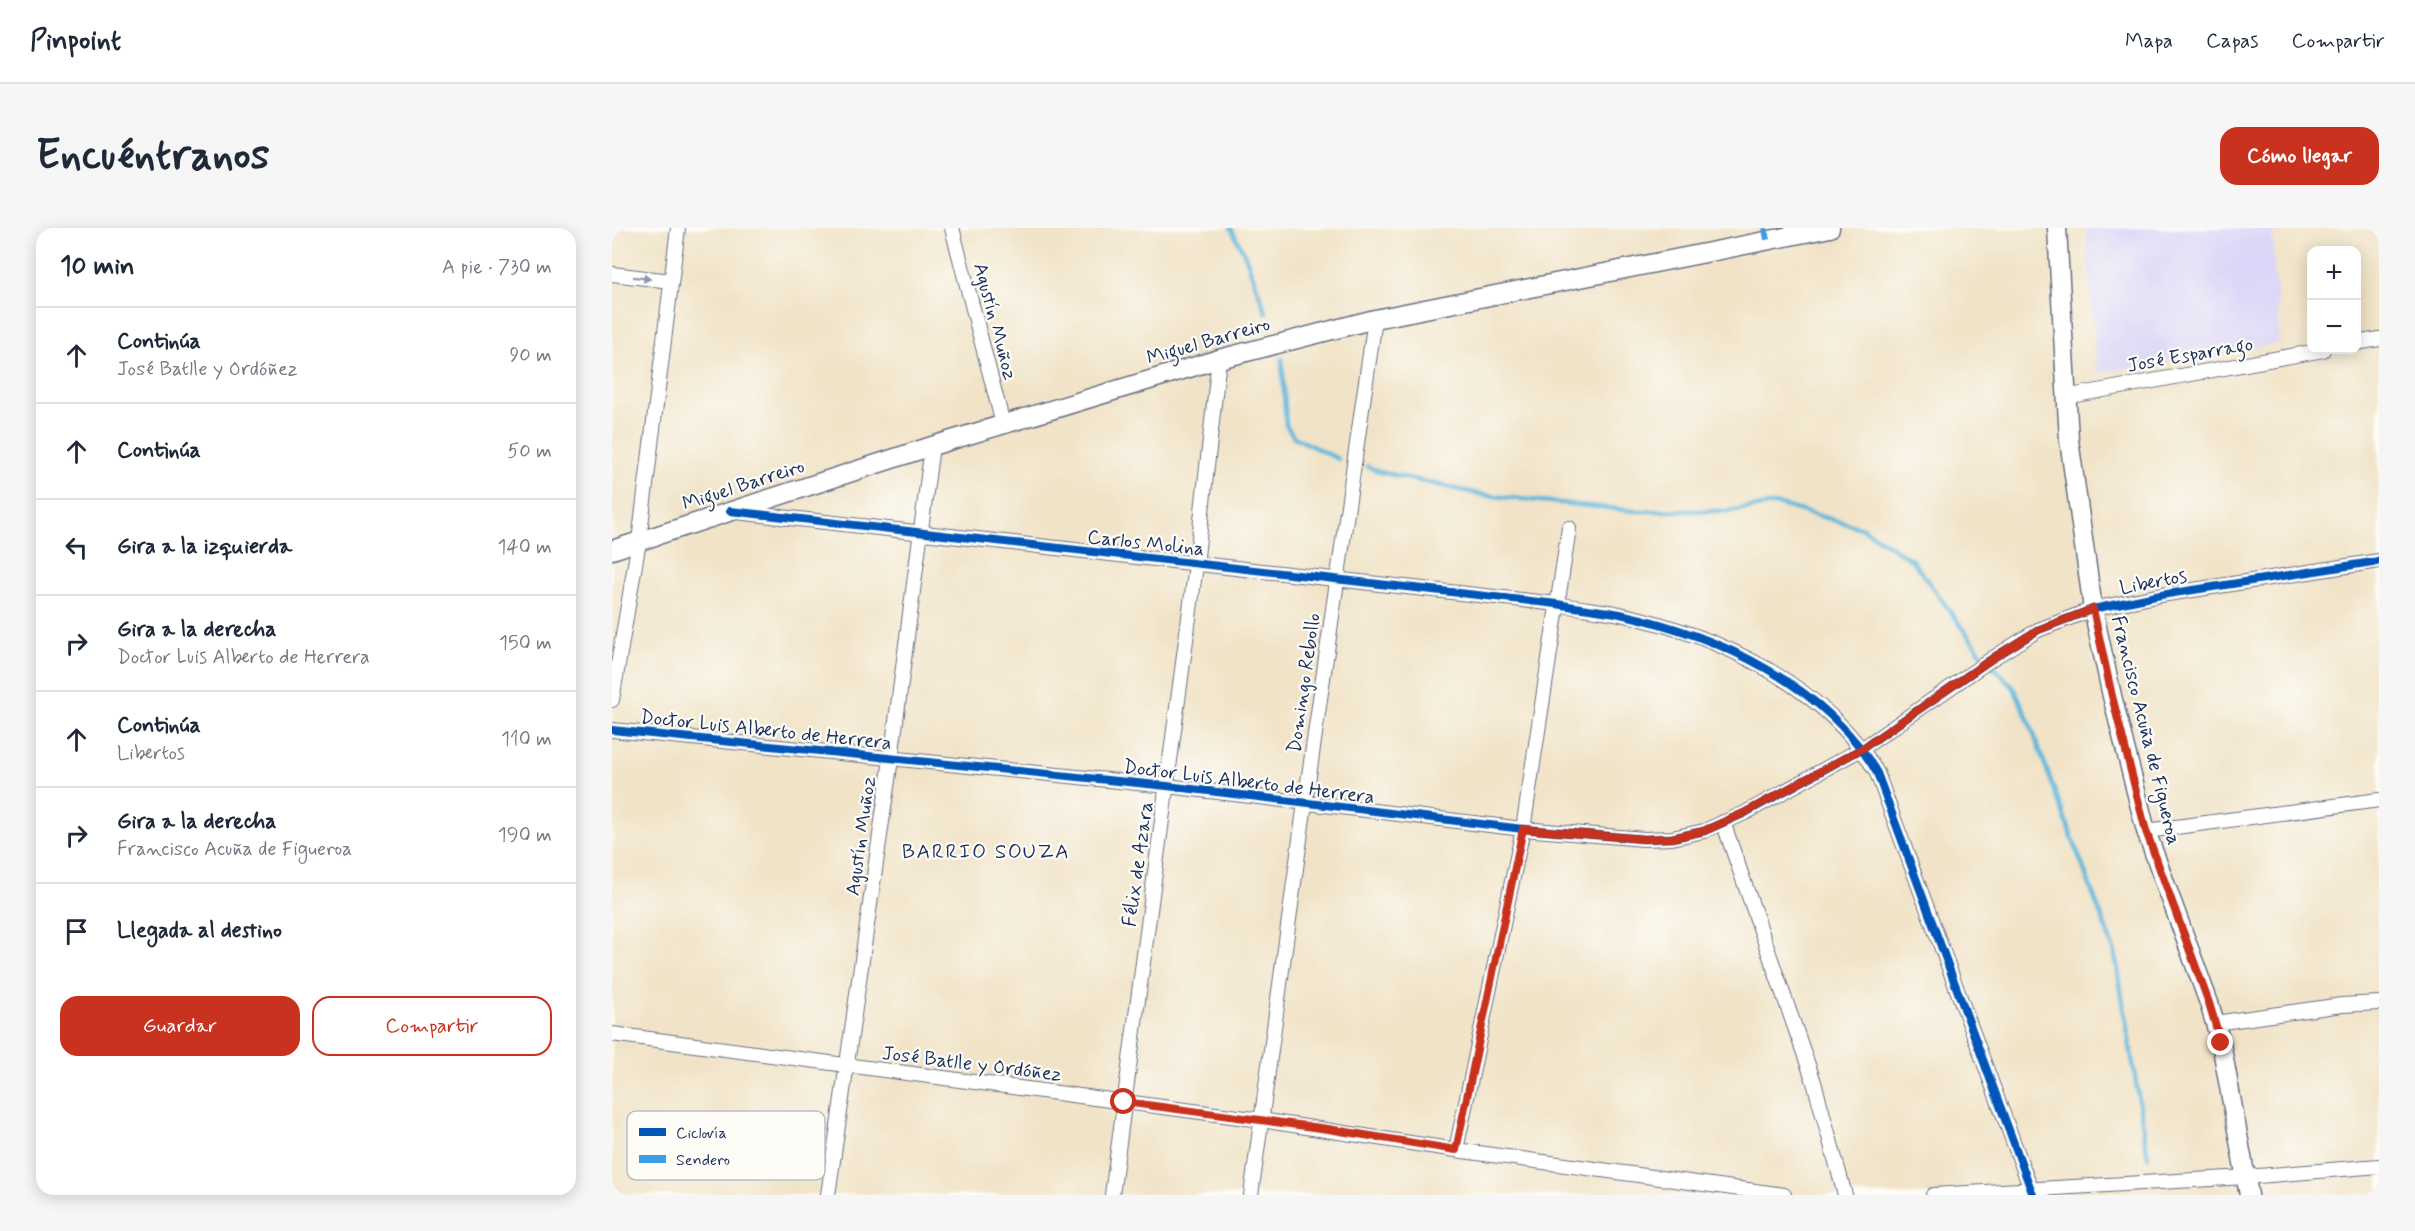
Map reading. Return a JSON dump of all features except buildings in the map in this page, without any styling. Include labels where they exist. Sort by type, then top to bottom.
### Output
[{"type":"street","points":[[612,700],[639,541],[678,228]]},
{"type":"street","name":"Agustín Muñoz","points":[[952,228],[1003,424]]},
{"type":"street","name":"Miguel Barreiro","points":[[612,550],[932,446],[1219,359],[1375,319],[1766,234],[1830,228]]},
{"type":"street","name":"Francisco Acuña de Figueroa","points":[[2057,228],[2069,440],[2093,609],[2146,831],[2221,1043],[2249,1195]]},
{"type":"street","points":[[612,274],[671,281]]},
{"type":"street","name":"Domingo Rebollo","points":[[1251,1195],[1375,319]]},
{"type":"street","points":[[2361,342],[2379,339]]},
{"type":"street","name":"José Esparrago","points":[[2065,397],[2307,353]]},
{"type":"street","name":"Félix de Azara","points":[[1112,1195],[1196,565],[1219,359]]},
{"type":"street","name":"Agustín Muñoz","points":[[828,1195],[891,759],[932,446]]},
{"type":"street","name":"Carlos Molina","points":[[730,511],[1557,604],[1620,614],[1664,626],[1707,641],[1774,672],[1811,697],[1863,748],[1877,773],[2032,1192]]},
{"type":"street","points":[[1456,1150],[1523,829],[1569,528]]},
{"type":"street","name":"Libertos","points":[[1863,748],[1993,658],[2038,630],[2093,609],[2379,561]]},
{"type":"street","name":"Doctor Luis Alberto de Herrera","points":[[612,730],[1167,786],[1523,829],[1653,839],[1672,838],[1704,831],[1863,748]]},
{"type":"street","points":[[2146,831],[2379,800]]},
{"type":"street","points":[[1723,822],[1814,1082],[1845,1195]]},
{"type":"street","points":[[2215,1023],[2342,1005],[2379,1003]]},
{"type":"street","name":"José Batlle y Ordóñez","points":[[612,1034],[1328,1129],[1456,1150],[1784,1195]]},
{"type":"street","points":[[1933,1195],[2032,1192],[2379,1166]]},
{"type":"shaded area","points":[[2086,228],[2272,228],[2280,343],[2097,373]]},
{"type":"waterway","points":[[1231,228],[1245,255],[1266,313]]},
{"type":"waterway","points":[[1282,359],[1286,425],[1294,437],[1338,459]]},
{"type":"waterway","points":[[1367,466],[1380,472],[1484,495],[1636,511],[1727,511],[1777,504],[1862,528],[1912,560],[1982,654]]},
{"type":"waterway","points":[[1994,667],[2014,688],[2028,719],[2115,953],[2148,1157]]},
{"type":"marked path","points":[[1765,228],[1767,240]]},
{"type":"cycle path","points":[[730,511],[1557,604],[1620,614],[1657,623],[1694,635],[1766,668],[1829,714],[1855,742],[1877,773],[2033,1195]]},
{"type":"cycle path","points":[[612,730],[1167,786],[1523,829],[1644,839],[1672,838],[1704,831],[1745,813],[1863,748],[1993,658],[2038,630],[2093,609],[2161,595],[2379,561]]},
{"type":"district","name":"BARRIO SOUZA","points":[[986,851]]},
{"type":"route","points":[[1124,1102],[1328,1129],[1456,1150],[1523,829],[1644,839],[1672,838],[1704,831],[1744,813],[1863,748],[1993,658],[2038,630],[2093,609],[2146,831],[2209,1003],[2221,1043]]}]
